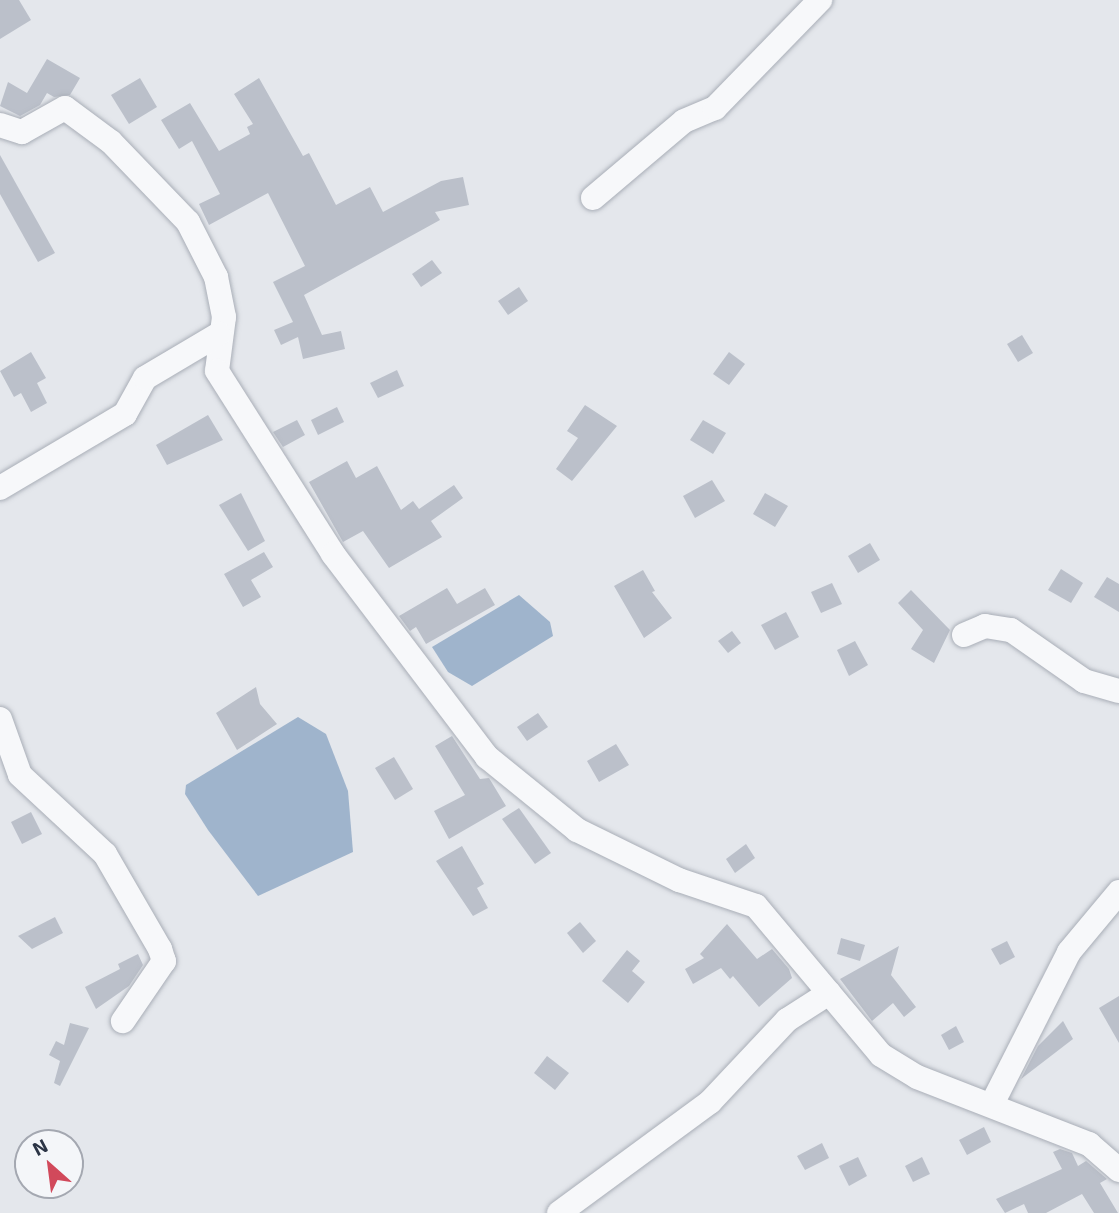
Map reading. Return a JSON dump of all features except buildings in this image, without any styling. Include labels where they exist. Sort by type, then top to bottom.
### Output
[{"type":"street","points":[[593,198],[684,121],[715,108],[820,0]]},
{"type":"street","points":[[0,125],[22,132],[65,108],[111,142],[188,222],[216,277],[224,317],[219,334],[216,371],[333,554],[487,757],[577,830],[679,880],[756,906],[881,1055],[917,1077],[1089,1144],[1119,1170]]},
{"type":"street","points":[[0,488],[125,414],[145,378],[219,334]]},
{"type":"street","points":[[964,635],[985,626],[1011,630],[1084,681],[1119,691]]},
{"type":"street","points":[[0,719],[20,775],[105,854],[125,882],[160,949],[164,961],[123,1021]]},
{"type":"street","points":[[992,1104],[1069,952],[1119,892]]},
{"type":"street","points":[[559,1213],[710,1102],[787,1020],[829,993]]},
{"type":"water","points":[[519,595],[550,622],[553,636],[472,686],[448,672],[432,647]]},
{"type":"water","points":[[298,717],[326,734],[348,791],[353,852],[258,896],[208,830],[185,794],[186,785]]}]
